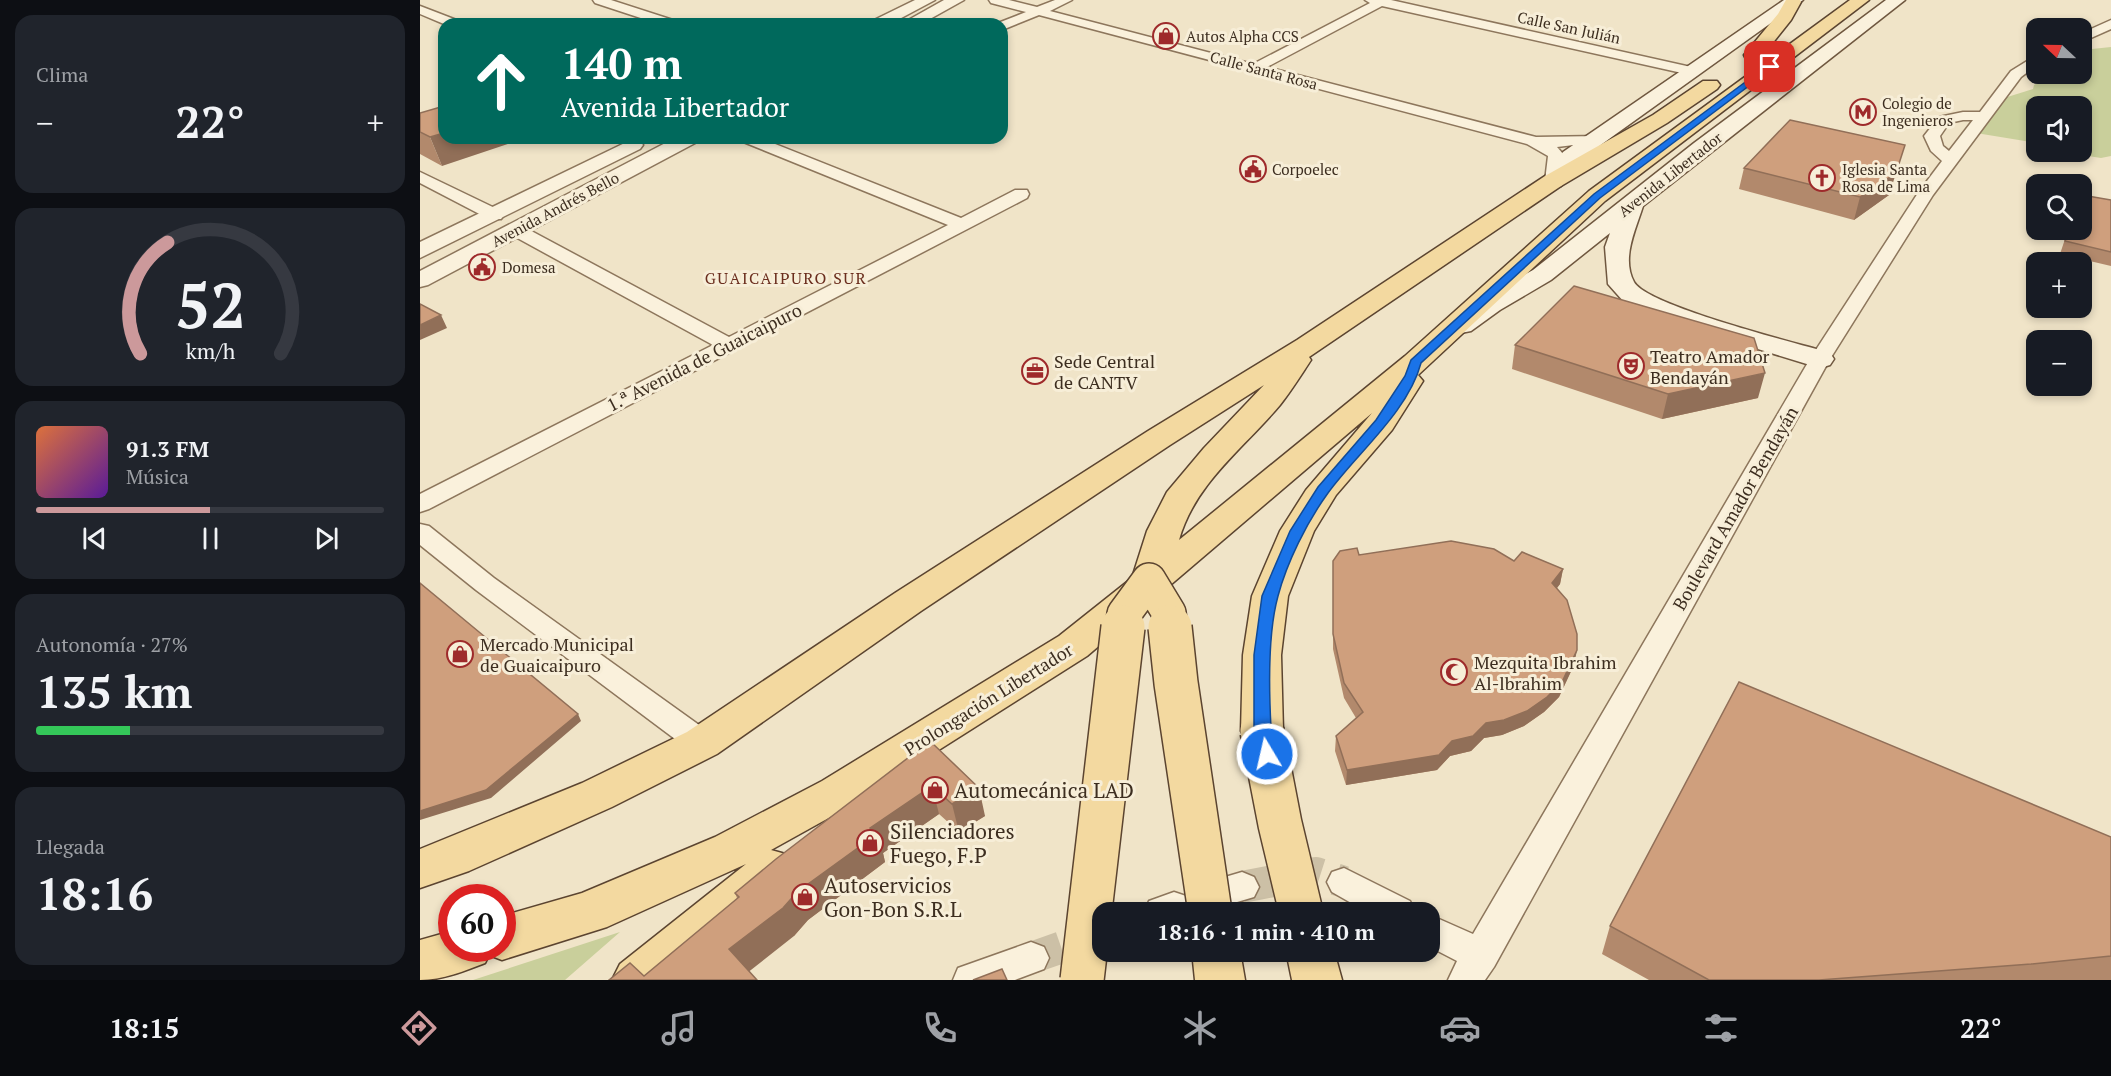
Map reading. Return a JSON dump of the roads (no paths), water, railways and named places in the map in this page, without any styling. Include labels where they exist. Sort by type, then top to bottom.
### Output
[{"type":"main road","points":[[420,869],[597,795],[702,743],[908,602],[1099,477],[1307,346],[1553,181],[1660,119],[1832,0]]},
{"type":"main road","points":[[1838,45],[1846,24],[1862,0]]},
{"type":"main road","name":"Avenida Libertador","points":[[1427,352],[1597,196],[1862,0]]},
{"type":"main road","name":"Avenida Libertador","points":[[1427,352],[1491,304],[1542,275],[1897,0]]},
{"type":"main road","points":[[1753,55],[1785,16],[1794,1]]},
{"type":"main road","points":[[1553,181],[1571,158],[1594,139],[1794,1]]},
{"type":"main road","points":[[1633,203],[1617,247],[1617,263],[1621,284],[1633,296],[1659,310],[1820,359]]},
{"type":"main road","points":[[1082,980],[1124,614],[1149,580],[1164,531],[1179,500],[1215,455],[1270,398],[1307,346]]},
{"type":"main road","points":[[1299,902],[1280,824],[1262,731],[1262,655],[1270,596],[1297,531],[1323,490],[1381,423],[1427,352]]},
{"type":"main road","name":"Prolongación Libertador","points":[[516,934],[590,912],[731,850],[837,793],[1073,646],[1427,352]]},
{"type":"main road","points":[[1149,580],[1169,613],[1203,902]]},
{"type":"main road","points":[[637,980],[823,830],[1073,646]]},
{"type":"main road","points":[[420,962],[438,957]]},
{"type":"main road","points":[[1218,962],[1220,980]]},
{"type":"main road","points":[[1313,962],[1317,980]]},
{"type":"street","points":[[599,0],[654,18]]},
{"type":"street","points":[[890,18],[927,0]]},
{"type":"street","points":[[920,18],[956,0]]},
{"type":"street","name":"Calle Santa Rosa","points":[[995,0],[1532,141],[1548,148],[1556,155],[1553,181]]},
{"type":"street","points":[[1008,24],[1066,0]]},
{"type":"street","points":[[1255,68],[1379,1]]},
{"type":"street","name":"Calle San Julián","points":[[1379,1],[1690,71]]},
{"type":"street","points":[[421,11],[439,18]]},
{"type":"street","points":[[2092,33],[2111,24]]},
{"type":"street","name":"Boulevard Amador Bendayán","points":[[1473,968],[1820,359],[1926,193],[2016,74],[2026,67]]},
{"type":"street","name":"Calle Santa Rosa","points":[[1532,141],[1562,143],[1594,139]]},
{"type":"street","name":"Avenida Andrés Bello","points":[[420,251],[635,144]]},
{"type":"street","name":"Avenida Andrés Bello","points":[[420,280],[679,144]]},
{"type":"street","points":[[761,144],[961,224]]},
{"type":"street","points":[[420,177],[495,215]]},
{"type":"street","name":"1.ª Avenida de Guaicaipuro","points":[[420,504],[1021,194]]},
{"type":"street","points":[[516,230],[729,345]]},
{"type":"street","points":[[420,532],[485,584],[702,743]]},
{"type":"street","points":[[1344,882],[1380,902]]},
{"type":"street","points":[[1440,939],[1473,968]]},
{"type":"street","points":[[972,980],[1032,958]]},
{"type":"tunnel","points":[[1242,887],[1316,873],[1344,882]]},
{"type":"tunnel","points":[[1031,958],[1092,937]]},
{"type":"place","name":"Autos Alpha CCS","points":[[1166,36]]},
{"type":"place","name":"Colegio de Ingenieros","points":[[1863,112]]},
{"type":"place","name":"Corpoelec","points":[[1253,169]]},
{"type":"place","name":"Iglesia Santa Rosa de Lima","points":[[1822,178]]},
{"type":"place","name":"Domesa","points":[[482,267]]},
{"type":"place","name":"Teatro Amador Bendayán","points":[[1631,366]]},
{"type":"place","name":"Sede Central de CANTV","points":[[1035,371]]},
{"type":"place","name":"Mercado Municipal de Guaicaipuro","points":[[460,654]]},
{"type":"place","name":"Mezquita Ibrahim Al-lbrahim","points":[[1454,672]]},
{"type":"place","name":"Automecánica LAD","points":[[935,790]]},
{"type":"place","name":"Silenciadores Fuego, F.P","points":[[870,843]]},
{"type":"place","name":"Autoservicios Gon-Bon S.R.L","points":[[805,897]]},
{"type":"district","name":"GUAICAIPURO SUR","points":[[786,278]]}]
